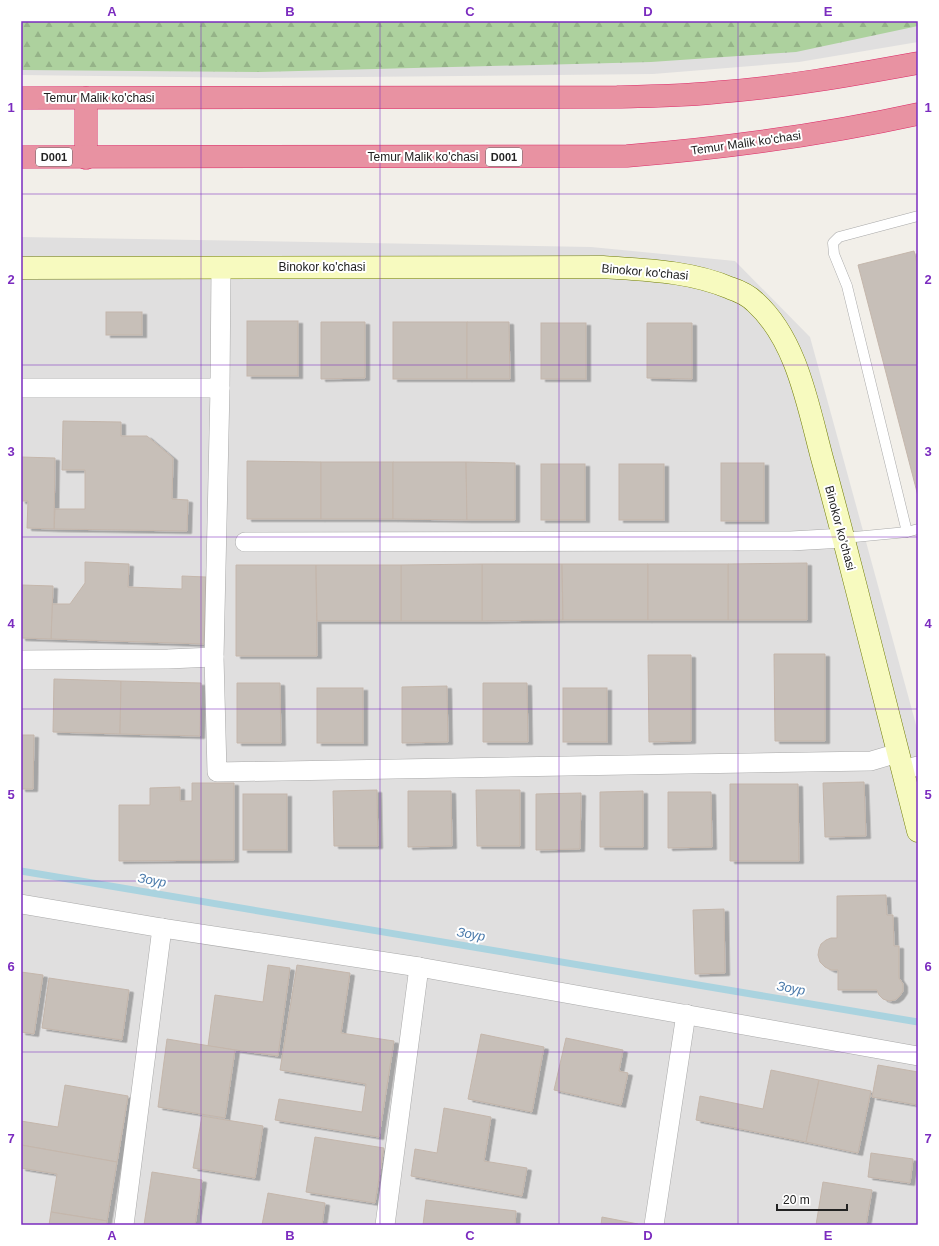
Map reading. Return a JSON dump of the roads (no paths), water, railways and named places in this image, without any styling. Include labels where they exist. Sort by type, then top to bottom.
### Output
[{"type":"highway","name":"Temur Malik ko'chasi","points":[[21,98],[668,96],[720,92],[816,81],[918,63]]},
{"type":"highway","points":[[86,98],[86,158]]},
{"type":"highway","name":"Temur Malik ko'chasi","points":[[21,157],[627,156],[679,152],[774,140],[848,128],[918,114]]},
{"type":"main road","name":"Binokor ko'chasi","points":[[21,268],[603,267],[672,272],[700,278],[737,290],[754,300],[764,310],[780,333],[799,373],[906,763],[918,831]]},
{"type":"street","points":[[221,267],[214,657],[217,772],[870,761],[906,763]]},
{"type":"street","points":[[21,388],[220,388]]},
{"type":"street","points":[[245,542],[791,541],[844,538]]},
{"type":"street","points":[[21,660],[168,659],[214,657]]},
{"type":"street","points":[[21,904],[162,928],[419,967],[918,1056]]},
{"type":"street","points":[[124,1225],[162,928]]},
{"type":"street","points":[[385,1225],[419,967]]},
{"type":"street","points":[[654,1225],[686,1014]]},
{"type":"lane","points":[[907,532],[847,286],[834,254],[833,243],[839,237],[918,216]]},
{"type":"lane","points":[[844,538],[907,532],[918,529]]},
{"type":"waterway","name":"Зоур","points":[[21,871],[918,1022]]}]
